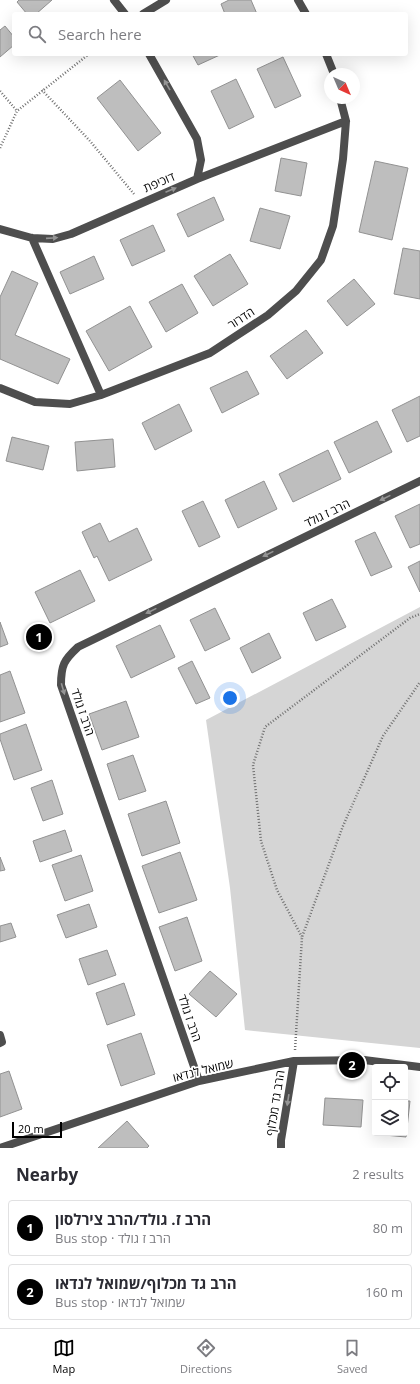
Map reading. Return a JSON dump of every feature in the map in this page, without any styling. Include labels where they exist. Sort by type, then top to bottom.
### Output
[{"type":"street","points":[[114,0],[123,12]]},
{"type":"street","points":[[146,12],[166,0]]},
{"type":"street","points":[[298,0],[305,12]]},
{"type":"street","points":[[150,56],[197,139],[201,160],[197,179]]},
{"type":"street","points":[[327,56],[332,68]]},
{"type":"street","name":"הדרור","points":[[0,388],[35,402],[70,404],[101,394],[210,353],[268,316],[296,291],[321,260],[333,226],[343,159],[346,121],[342,104]]},
{"type":"street","name":"דוכיפת","points":[[0,229],[32,238],[53,240],[71,234],[141,202],[197,179],[346,121]]},
{"type":"street","points":[[32,238],[101,394]]},
{"type":"street","name":"הרב ז גולד","points":[[199,1081],[61,685],[61,669],[66,658],[78,647],[420,481]]},
{"type":"street","points":[[0,1035],[2,1042],[0,1043]]},
{"type":"street","name":"שמואל לנדאו","points":[[0,1148],[199,1081],[294,1061],[364,1060],[420,1067]]},
{"type":"street","name":"הרב גד מכלוף","points":[[281,1148],[294,1061]]},
{"type":"path","points":[[0,148],[17,111],[86,56]]},
{"type":"path","points":[[42,90],[90,141],[141,202]]},
{"type":"path","points":[[0,91],[17,111]]},
{"type":"path","points":[[302,937],[276,890],[261,841],[253,765],[265,727],[410,618],[420,614]]},
{"type":"path","points":[[294,1061],[302,937],[343,826],[383,736],[420,682]]},
{"type":"shaded area","points":[[420,607],[420,1048],[245,1030],[230,888],[206,720]]},
{"type":"building","points":[[19,0],[52,0],[38,12],[25,12],[17,2]]},
{"type":"building","points":[[229,0],[251,0],[256,12],[224,12],[221,4]]},
{"type":"building","points":[[5,26],[12,35],[12,47],[0,57],[0,30]]},
{"type":"building","points":[[193,56],[218,56],[198,65]]},
{"type":"building","points":[[283,57],[301,96],[275,108],[257,69]]},
{"type":"building","points":[[236,79],[254,117],[229,129],[211,91]]},
{"type":"building","points":[[120,80],[161,133],[138,151],[97,98]]},
{"type":"building","points":[[281,158],[307,163],[301,196],[275,191]]},
{"type":"building","points":[[375,161],[408,168],[392,240],[359,232]]},
{"type":"building","points":[[214,197],[224,220],[188,237],[177,214]]},
{"type":"building","points":[[260,208],[290,216],[280,249],[250,241]]},
{"type":"building","points":[[153,225],[165,251],[132,266],[120,240]]},
{"type":"building","points":[[403,248],[420,251],[420,299],[394,294]]},
{"type":"building","points":[[230,254],[248,284],[213,306],[194,276]]},
{"type":"building","points":[[94,256],[104,279],[70,294],[60,272]]},
{"type":"building","points":[[12,271],[38,283],[15,335],[70,359],[58,384],[0,359],[0,297]]},
{"type":"building","points":[[354,279],[375,304],[347,326],[327,301]]},
{"type":"building","points":[[182,284],[198,313],[166,332],[149,302]]},
{"type":"building","points":[[130,306],[152,347],[109,371],[86,331]]},
{"type":"building","points":[[306,330],[323,353],[287,379],[270,356]]},
{"type":"building","points":[[247,371],[259,394],[222,413],[210,388]]},
{"type":"building","points":[[420,396],[420,436],[407,442],[392,410]]},
{"type":"building","points":[[179,404],[192,431],[155,450],[142,423]]},
{"type":"building","points":[[377,421],[392,452],[349,473],[334,442]]},
{"type":"building","points":[[12,437],[49,446],[43,470],[6,461]]},
{"type":"building","points":[[113,439],[115,467],[77,471],[75,442]]},
{"type":"building","points":[[328,450],[341,479],[293,502],[279,474]]},
{"type":"building","points":[[264,481],[277,509],[238,528],[225,500]]},
{"type":"building","points":[[203,501],[220,537],[199,547],[182,511]]},
{"type":"building","points":[[420,504],[420,544],[410,548],[395,516]]},
{"type":"building","points":[[100,523],[109,542],[137,528],[152,560],[109,581],[97,556],[94,558],[82,532]]},
{"type":"building","points":[[375,532],[392,567],[371,576],[355,541]]},
{"type":"building","points":[[420,561],[420,592],[408,567]]},
{"type":"building","points":[[80,570],[95,601],[50,623],[35,592]]},
{"type":"building","points":[[332,599],[346,627],[316,641],[303,613]]},
{"type":"building","points":[[215,608],[230,639],[205,651],[190,620]]},
{"type":"building","points":[[0,622],[8,644],[0,647]]},
{"type":"building","points":[[160,625],[175,657],[131,678],[116,646]]},
{"type":"building","points":[[269,633],[281,658],[252,673],[240,648]]},
{"type":"building","points":[[192,661],[210,698],[196,704],[178,668]]},
{"type":"building","points":[[10,671],[25,713],[0,722],[0,675]]},
{"type":"building","points":[[126,701],[139,737],[102,750],[89,714]]},
{"type":"building","points":[[26,724],[42,770],[14,780],[0,739],[0,734]]},
{"type":"building","points":[[133,755],[146,791],[119,800],[107,764]]},
{"type":"building","points":[[52,780],[63,814],[43,821],[31,788]]},
{"type":"building","points":[[166,801],[180,843],[142,856],[128,814]]},
{"type":"building","points":[[65,830],[72,851],[40,862],[33,841]]},
{"type":"building","points":[[180,852],[197,900],[159,913],[142,866]]},
{"type":"building","points":[[81,855],[93,891],[65,901],[52,865]]},
{"type":"building","points":[[0,857],[5,870],[0,871]]},
{"type":"building","points":[[89,904],[97,927],[66,938],[57,915]]},
{"type":"building","points":[[187,917],[202,961],[175,971],[159,927]]},
{"type":"building","points":[[11,923],[16,937],[0,942],[0,926]]},
{"type":"building","points":[[107,950],[116,975],[88,985],[79,959]]},
{"type":"building","points":[[210,971],[237,994],[216,1017],[189,994]]},
{"type":"building","points":[[124,983],[135,1015],[107,1025],[96,993]]},
{"type":"building","points":[[141,1033],[155,1074],[121,1086],[107,1045]]},
{"type":"building","points":[[9,1071],[22,1109],[0,1117],[0,1074]]},
{"type":"building","points":[[325,1098],[363,1100],[361,1127],[323,1125]]},
{"type":"building","points":[[408,1101],[410,1101],[408,1119]]},
{"type":"building","points":[[127,1121],[149,1146],[147,1148],[98,1148]]},
{"type":"place","name":"הרב ז. גולד/הרב צירלסון","points":[[39,637]]},
{"type":"place","name":"הרב גד מכלוף/שמואל לנדאו","points":[[352,1065]]}]
